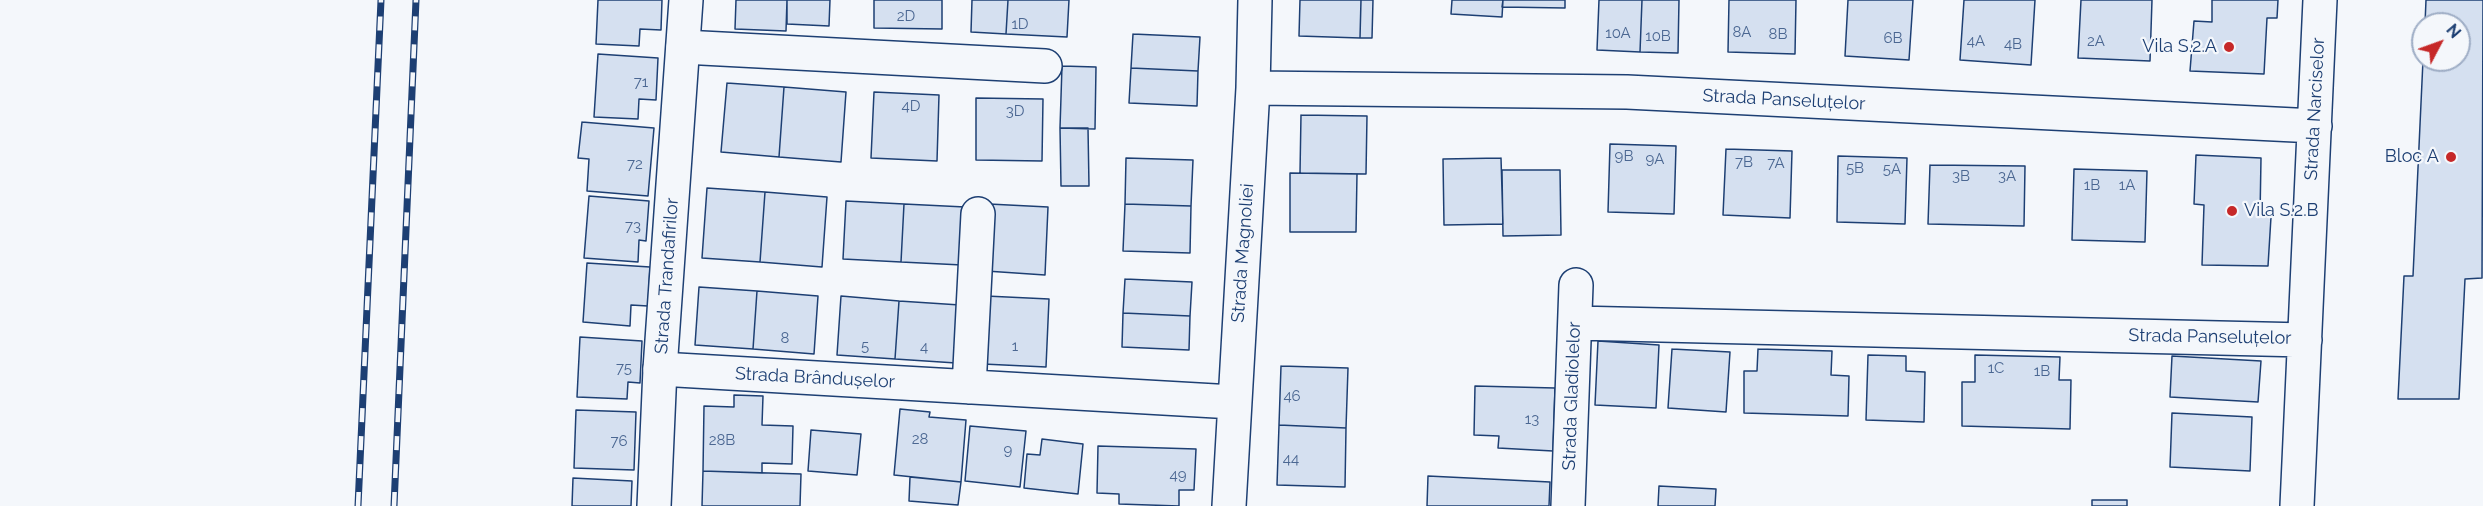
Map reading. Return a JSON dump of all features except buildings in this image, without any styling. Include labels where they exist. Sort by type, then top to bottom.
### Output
[{"type":"street","name":"Strada Trandafirilor","points":[[654,506],[660,369],[686,0]]},
{"type":"street","name":"Strada Magnoliei","points":[[1229,506],[1233,402],[1253,88],[1255,0]]},
{"type":"street","name":"Strada Narciselor","points":[[2297,506],[2320,0]]},
{"type":"street","points":[[683,47],[1045,66]]},
{"type":"street","name":"Strada Panseluțelor","points":[[1253,88],[1628,92],[2315,126]]},
{"type":"street","points":[[969,387],[978,214]]},
{"type":"street","name":"Strada Gladiolelor","points":[[1569,506],[1576,285]]},
{"type":"street","name":"Strada Panseluțelor","points":[[1575,323],[2305,339]]},
{"type":"street","name":"Strada Brândușelor","points":[[660,369],[1233,402]]},
{"type":"railway","points":[[358,506],[381,0]]},
{"type":"railway","points":[[394,506],[416,0]]},
{"type":"place","name":"Vila S.2.A","points":[[2229,47]]},
{"type":"place","name":"Bloc A","points":[[2451,157]]},
{"type":"place","name":"Vila S.2.B","points":[[2232,211]]}]
